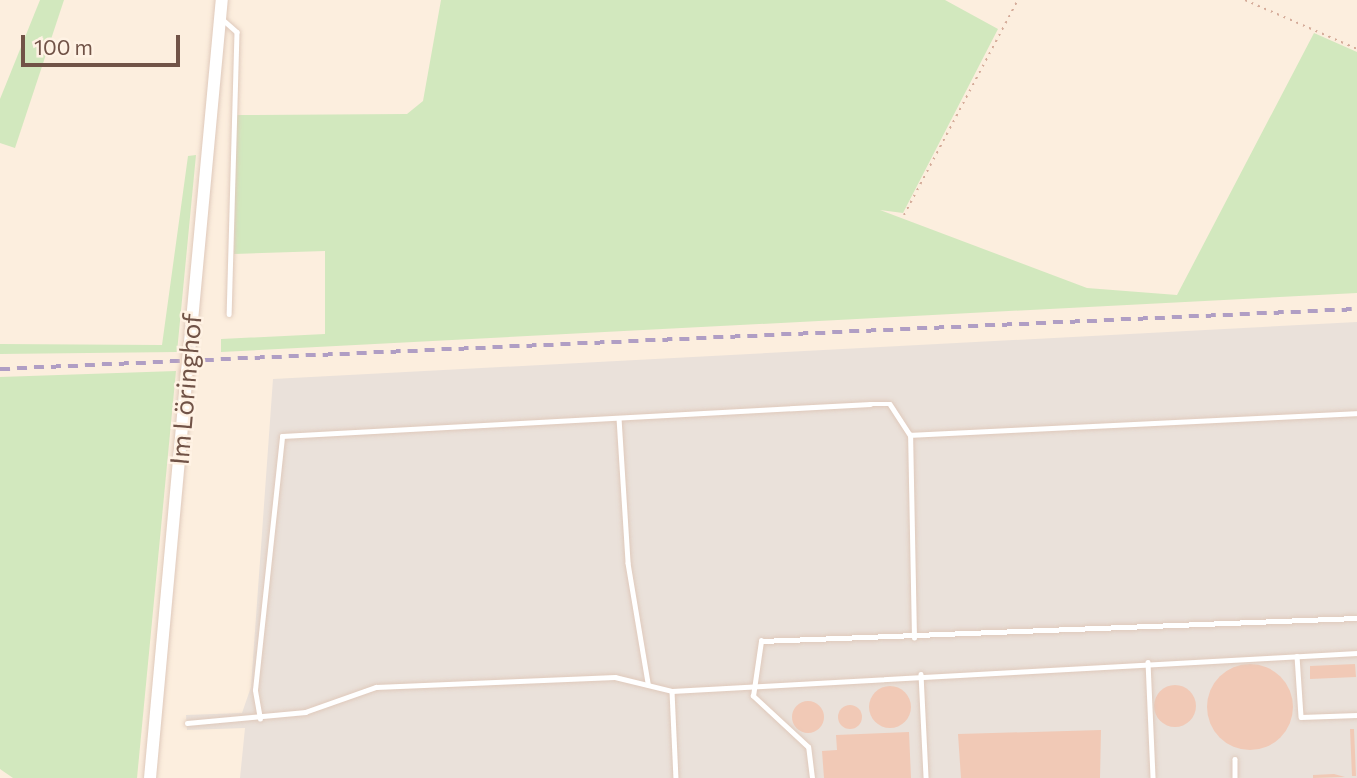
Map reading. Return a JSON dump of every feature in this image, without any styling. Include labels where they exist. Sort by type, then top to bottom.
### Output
[{"type":"street","name":"Im Löringhof","points":[[150,778],[222,0]]},
{"type":"lane","points":[[220,18],[237,32],[229,314]]},
{"type":"lane","points":[[260,719],[255,690],[282,436],[890,404],[910,435],[914,638]]},
{"type":"lane","points":[[910,435],[1357,413]]},
{"type":"lane","points":[[619,418],[628,563],[648,683]]},
{"type":"lane","points":[[812,778],[808,747],[753,696],[752,682],[761,641],[914,638],[1357,618]]},
{"type":"lane","points":[[187,723],[260,719],[305,712],[376,687],[615,677],[672,691],[752,682],[1357,653]]},
{"type":"lane","points":[[1297,656],[1301,717],[1357,715]]},
{"type":"lane","points":[[1148,662],[1153,778]]},
{"type":"lane","points":[[921,674],[926,778]]},
{"type":"lane","points":[[672,691],[676,778]]},
{"type":"lane","points":[[1235,759],[1235,778]]},
{"type":"path","points":[[904,215],[1018,0]]},
{"type":"path","points":[[1245,0],[1357,49]]},
{"type":"shaded area","points":[[1357,322],[1357,778],[240,778],[245,728],[187,730],[186,715],[242,713],[251,687],[273,379]]},
{"type":"green space","points":[[40,0],[64,0],[15,148],[0,143],[0,99]]},
{"type":"green space","points":[[441,0],[945,0],[998,29],[903,213],[880,210],[1087,288],[1177,295],[1314,33],[1357,52],[1357,293],[221,352],[221,339],[325,334],[325,251],[234,254],[236,115],[407,114],[423,101]]},
{"type":"green space","points":[[196,155],[177,352],[0,354],[0,344],[162,345],[188,156]]},
{"type":"green space","points":[[176,371],[137,778],[13,778],[0,769],[0,377]]},
{"type":"building","points":[[1250,664],[1266,668],[1280,677],[1289,691],[1293,707],[1289,723],[1280,737],[1266,746],[1250,750],[1234,746],[1220,737],[1211,723],[1207,707],[1211,691],[1220,677],[1234,668]]},
{"type":"building","points":[[1355,664],[1356,677],[1310,679],[1310,666]]},
{"type":"building","points":[[1175,685],[1190,691],[1196,706],[1190,721],[1175,727],[1160,721],[1154,706],[1160,691]]},
{"type":"building","points":[[890,686],[905,692],[911,707],[905,722],[890,728],[875,722],[869,707],[875,692]]},
{"type":"building","points":[[808,701],[819,706],[824,717],[819,728],[808,733],[797,728],[792,717],[797,706]]},
{"type":"building","points":[[850,705],[859,708],[862,717],[859,726],[850,729],[841,726],[838,717],[841,708]]},
{"type":"building","points":[[1350,729],[1354,729],[1356,776],[1352,776]]},
{"type":"building","points":[[1101,730],[1100,778],[961,778],[958,734]]},
{"type":"building","points":[[909,732],[911,778],[824,778],[822,751],[837,750],[836,735]]},
{"type":"building","points":[[1334,774],[1345,777],[1313,778],[1313,775]]},
{"type":"railway","points":[[0,369],[1357,309]]}]
